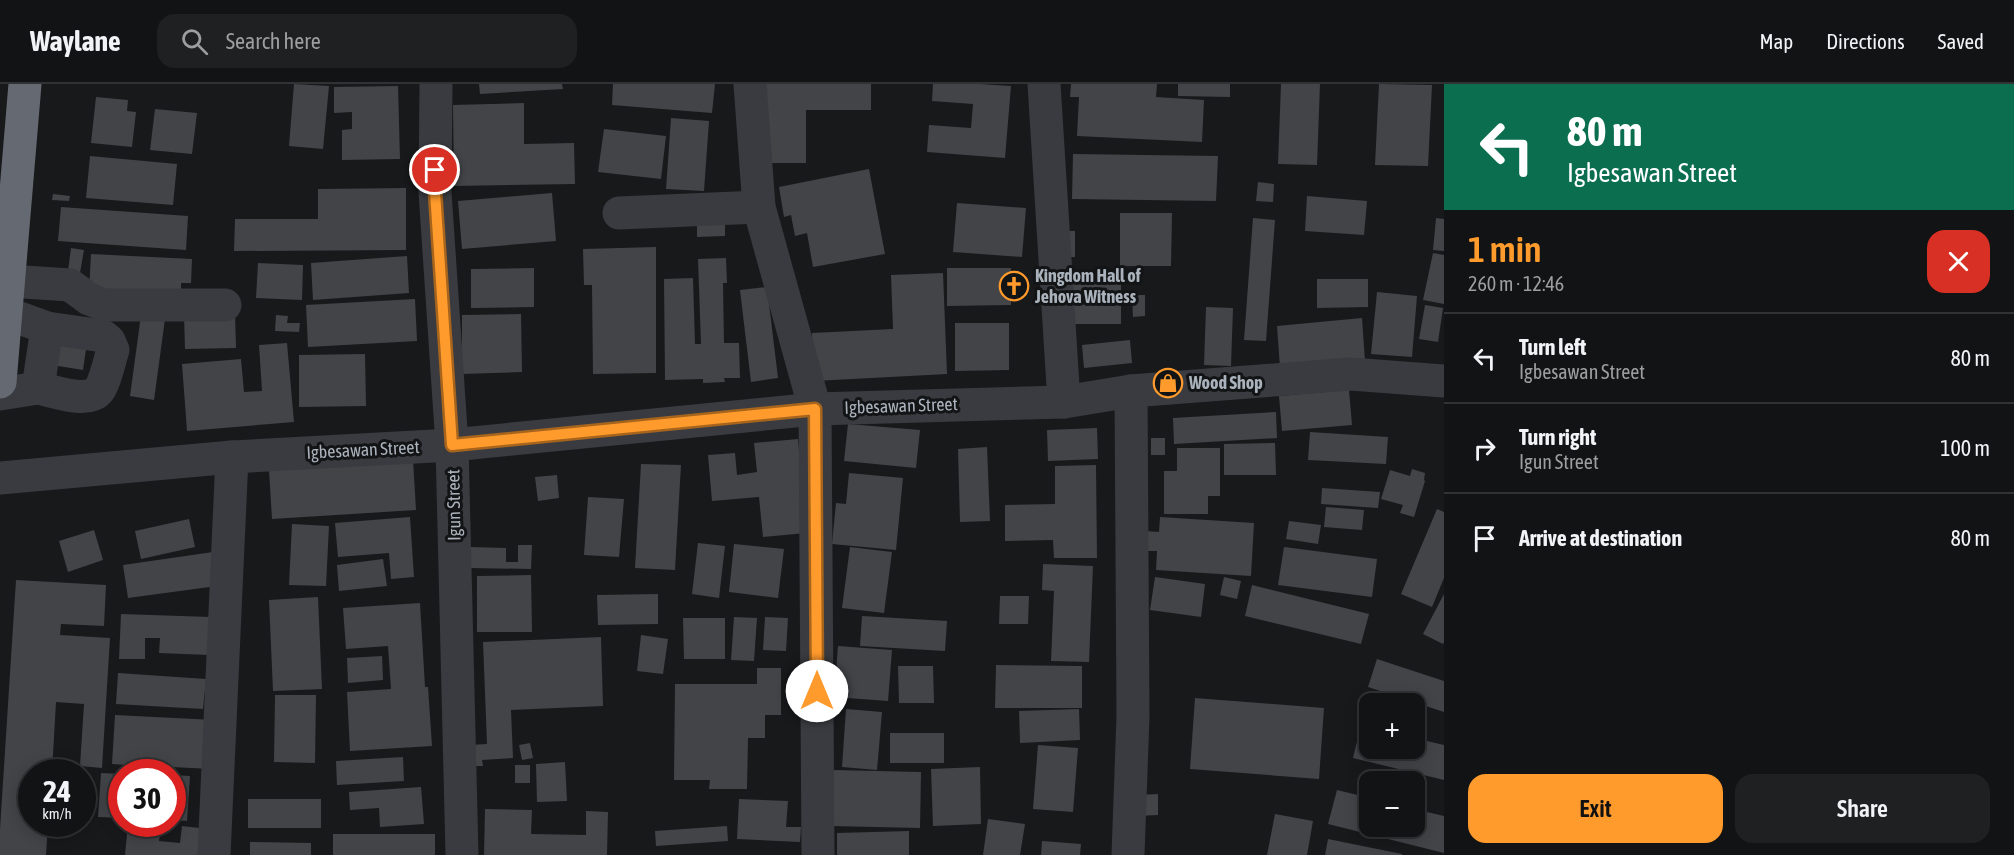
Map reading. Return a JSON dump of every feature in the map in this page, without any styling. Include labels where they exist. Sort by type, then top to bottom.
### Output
[{"type":"highway","points":[[0,382],[25,84]]},
{"type":"street","name":"Igun Street","points":[[436,84],[435,192],[452,445],[462,855]]},
{"type":"street","points":[[750,84],[759,207],[815,409],[818,855]]},
{"type":"street","points":[[1044,84],[1064,402]]},
{"type":"street","points":[[619,213],[759,207]]},
{"type":"street","points":[[9,281],[70,285],[90,299],[104,305],[225,305]]},
{"type":"street","points":[[0,394],[38,388],[81,397],[93,395],[100,389],[113,350],[109,341],[103,336],[47,328],[6,313]]},
{"type":"street","points":[[38,388],[47,328]]},
{"type":"street","name":"Igbesawan Street","points":[[0,478],[232,457],[452,445],[815,409],[1064,402],[1131,392],[1351,374],[1444,381]]},
{"type":"street","points":[[1128,855],[1132,716],[1131,392]]},
{"type":"street","points":[[214,855],[232,457]]},
{"type":"building","points":[[294,84],[329,86],[323,149],[289,146]]},
{"type":"building","points":[[479,84],[562,84],[563,89],[480,94]]},
{"type":"building","points":[[613,84],[715,84],[712,113],[612,105]]},
{"type":"building","points":[[766,84],[871,84],[871,110],[806,110],[806,163],[767,163]]},
{"type":"building","points":[[933,84],[1011,86],[1005,158],[927,152],[929,125],[971,128],[973,104],[932,101]]},
{"type":"building","points":[[1071,84],[1157,84],[1156,97],[1204,100],[1202,142],[1077,136],[1079,97],[1070,97]]},
{"type":"building","points":[[1178,84],[1230,84],[1230,97],[1178,96]]},
{"type":"building","points":[[1281,84],[1320,84],[1317,165],[1278,164]]},
{"type":"building","points":[[1379,84],[1432,85],[1428,166],[1375,165]]},
{"type":"building","points":[[398,86],[400,159],[342,160],[342,130],[352,129],[352,112],[334,113],[334,87]]},
{"type":"building","points":[[96,97],[128,100],[127,111],[136,112],[132,147],[91,143]]},
{"type":"building","points":[[524,103],[524,144],[574,143],[575,184],[454,186],[453,105]]},
{"type":"building","points":[[155,109],[197,113],[192,154],[150,150]]},
{"type":"building","points":[[671,118],[709,121],[704,191],[666,189]]},
{"type":"building","points":[[604,129],[666,136],[661,179],[598,172]]},
{"type":"building","points":[[1073,154],[1218,156],[1216,201],[1072,199]]},
{"type":"building","points":[[90,156],[177,164],[173,205],[86,198]]},
{"type":"building","points":[[869,169],[885,254],[813,267],[807,233],[795,236],[791,215],[784,217],[779,187]]},
{"type":"building","points":[[1258,182],[1274,184],[1273,202],[1256,201]]},
{"type":"building","points":[[406,188],[406,250],[234,251],[235,219],[318,219],[318,189]]},
{"type":"building","points":[[552,193],[556,241],[462,249],[458,201]]},
{"type":"building","points":[[53,194],[70,196],[69,201],[52,200]]},
{"type":"building","points":[[1307,196],[1367,201],[1364,235],[1305,231]]},
{"type":"building","points":[[957,203],[1026,208],[1022,257],[953,252]]},
{"type":"building","points":[[61,207],[188,216],[186,250],[58,241]]},
{"type":"building","points":[[1120,213],[1172,213],[1171,266],[1120,266]]},
{"type":"building","points":[[725,217],[725,236],[697,237],[697,218]]},
{"type":"building","points":[[1253,218],[1275,220],[1266,341],[1244,340]]},
{"type":"building","points":[[1436,218],[1444,219],[1444,251],[1433,250]]},
{"type":"building","points":[[1064,231],[1075,231],[1075,257],[1064,257]]},
{"type":"building","points":[[656,247],[656,373],[593,374],[592,285],[584,285],[583,249]]},
{"type":"building","points":[[71,248],[84,250],[80,273],[68,271]]},
{"type":"building","points":[[1433,253],[1444,255],[1444,304],[1423,300]]},
{"type":"building","points":[[91,254],[192,259],[191,283],[181,283],[181,297],[89,292]]},
{"type":"building","points":[[407,256],[409,293],[313,300],[311,263]]},
{"type":"building","points":[[726,258],[727,283],[723,283],[724,343],[739,343],[740,378],[724,378],[725,382],[703,383],[703,379],[665,380],[664,279],[693,278],[695,344],[701,344],[698,259]]},
{"type":"building","points":[[258,263],[303,265],[302,300],[256,298]]},
{"type":"building","points":[[534,268],[534,307],[471,308],[471,269]]},
{"type":"building","points":[[947,268],[1011,268],[1011,305],[947,306]]},
{"type":"building","points":[[943,273],[947,374],[814,381],[812,333],[893,329],[891,275]]},
{"type":"building","points":[[1317,279],[1368,279],[1368,307],[1317,308]]},
{"type":"building","points":[[1063,283],[1121,283],[1121,324],[1062,324]]},
{"type":"building","points":[[767,287],[778,378],[751,382],[740,290]]},
{"type":"building","points":[[1377,292],[1417,296],[1412,357],[1371,354]]},
{"type":"building","points":[[1132,295],[1145,295],[1145,316],[1133,317]]},
{"type":"building","points":[[415,299],[417,341],[308,347],[306,305]]},
{"type":"building","points":[[1425,305],[1443,308],[1438,342],[1419,339]]},
{"type":"building","points":[[1206,307],[1233,308],[1231,366],[1204,365]]},
{"type":"building","points":[[235,313],[236,348],[185,349],[184,314]]},
{"type":"building","points":[[521,314],[522,372],[462,374],[462,315]]},
{"type":"building","points":[[141,315],[165,319],[154,400],[130,396]]},
{"type":"building","points":[[276,315],[288,316],[287,323],[300,323],[299,332],[275,331]]},
{"type":"building","points":[[1362,318],[1365,361],[1280,368],[1277,326]]},
{"type":"building","points":[[955,323],[1009,323],[1009,370],[955,371]]},
{"type":"building","points":[[56,337],[87,342],[83,370],[52,365]]},
{"type":"building","points":[[1130,340],[1132,363],[1084,368],[1082,345]]},
{"type":"building","points":[[287,343],[294,422],[187,431],[182,364],[241,359],[244,392],[262,391],[259,345]]},
{"type":"building","points":[[365,354],[366,406],[299,407],[299,355]]},
{"type":"building","points":[[1349,390],[1352,425],[1282,431],[1279,396]]},
{"type":"building","points":[[1276,412],[1277,438],[1174,444],[1173,418]]},
{"type":"building","points":[[848,424],[920,430],[916,468],[844,461]]},
{"type":"building","points":[[1097,428],[1098,459],[1048,461],[1047,430]]},
{"type":"building","points":[[1310,432],[1388,437],[1386,464],[1308,460]]},
{"type":"building","points":[[1151,438],[1165,438],[1165,455],[1151,455]]},
{"type":"building","points":[[798,439],[806,533],[763,537],[759,497],[712,501],[708,455],[735,453],[737,475],[757,472],[754,443]]},
{"type":"building","points":[[1275,443],[1276,475],[1224,475],[1224,444]]},
{"type":"building","points":[[987,447],[990,521],[960,522],[958,449]]},
{"type":"building","points":[[1177,448],[1220,448],[1220,496],[1208,496],[1208,514],[1164,514],[1164,471],[1177,471]]},
{"type":"building","points":[[413,460],[416,510],[272,519],[269,470]]},
{"type":"building","points":[[641,464],[681,465],[675,570],[635,568]]},
{"type":"building","points":[[1096,465],[1097,558],[1054,558],[1053,540],[1005,541],[1005,505],[1055,504],[1055,466]]},
{"type":"building","points":[[1412,469],[1425,473],[1425,481],[1414,517],[1400,513],[1403,505],[1381,499],[1390,470],[1410,476]]},
{"type":"building","points":[[849,473],[903,478],[896,550],[832,544],[836,503],[846,504]]},
{"type":"building","points":[[557,475],[559,498],[538,501],[535,477]]},
{"type":"building","points":[[1322,488],[1380,492],[1378,508],[1321,504]]},
{"type":"building","points":[[588,497],[624,499],[619,557],[584,555]]},
{"type":"building","points":[[1326,507],[1364,510],[1362,530],[1324,527]]},
{"type":"building","points":[[1437,509],[1444,512],[1444,578],[1432,607],[1401,594]]},
{"type":"building","points":[[410,517],[414,577],[391,579],[389,553],[338,557],[335,523]]},
{"type":"building","points":[[1160,517],[1254,523],[1251,576],[1156,570],[1157,551],[1144,551],[1146,531],[1159,532]]},
{"type":"building","points":[[189,519],[195,547],[141,559],[135,531]]},
{"type":"building","points":[[1289,521],[1321,525],[1318,544],[1286,539]]},
{"type":"building","points":[[292,524],[329,526],[326,586],[289,585]]},
{"type":"building","points":[[94,530],[103,560],[68,572],[59,541]]},
{"type":"building","points":[[698,543],[725,546],[719,598],[692,594]]},
{"type":"building","points":[[734,544],[784,549],[778,598],[729,592]]},
{"type":"building","points":[[518,545],[532,545],[531,569],[470,568],[470,547],[506,548],[506,562],[518,562]]},
{"type":"building","points":[[850,547],[892,552],[884,613],[842,608]]},
{"type":"building","points":[[1284,547],[1377,559],[1372,597],[1278,585]]},
{"type":"building","points":[[213,552],[217,586],[128,598],[123,565]]},
{"type":"building","points":[[383,559],[387,586],[339,591],[337,565]]},
{"type":"building","points":[[1043,564],[1093,566],[1089,662],[1051,661],[1054,591],[1042,590]]},
{"type":"building","points":[[531,575],[532,632],[477,632],[477,576]]},
{"type":"building","points":[[1155,577],[1205,584],[1201,617],[1150,610]]},
{"type":"building","points":[[1224,577],[1241,581],[1237,599],[1220,595]]},
{"type":"building","points":[[16,580],[106,585],[104,626],[61,624],[60,635],[110,638],[102,768],[96,767],[96,759],[80,759],[84,704],[56,702],[53,759],[18,759],[18,837],[47,837],[46,855],[0,855]]},
{"type":"building","points":[[1252,585],[1369,614],[1361,644],[1245,616]]},
{"type":"building","points":[[658,594],[658,624],[598,625],[597,595]]},
{"type":"building","points":[[1444,594],[1444,642],[1443,644],[1423,634]]},
{"type":"building","points":[[1000,596],[1029,596],[1028,624],[999,624]]},
{"type":"building","points":[[318,597],[322,689],[273,691],[269,600]]},
{"type":"building","points":[[420,603],[425,687],[428,687],[432,746],[350,751],[347,692],[391,689],[388,646],[346,649],[343,608]]},
{"type":"building","points":[[121,614],[211,617],[209,655],[159,653],[160,638],[145,638],[145,659],[119,659]]},
{"type":"building","points":[[862,616],[947,621],[945,651],[860,646]]},
{"type":"building","points":[[734,617],[757,618],[754,661],[731,660]]},
{"type":"building","points":[[765,617],[788,618],[786,651],[763,650]]},
{"type":"building","points":[[683,618],[725,618],[725,659],[684,659]]},
{"type":"building","points":[[641,635],[668,639],[663,674],[637,671]]},
{"type":"building","points":[[601,637],[603,706],[511,710],[513,758],[482,760],[483,766],[471,766],[470,745],[487,744],[483,642]]},
{"type":"building","points":[[838,646],[892,650],[888,701],[834,697]]},
{"type":"building","points":[[382,656],[383,680],[348,683],[347,658]]},
{"type":"building","points":[[1377,659],[1444,681],[1444,712],[1425,706],[1425,693],[1386,693],[1368,687]]},
{"type":"building","points":[[996,665],[1082,666],[1082,708],[995,708]]},
{"type":"building","points":[[898,666],[933,666],[934,703],[899,703]]},
{"type":"building","points":[[757,668],[781,668],[781,715],[765,715],[765,738],[748,738],[747,789],[709,789],[710,780],[674,780],[675,684],[757,684]]},
{"type":"building","points":[[118,673],[206,679],[203,709],[116,704]]},
{"type":"building","points":[[275,695],[316,695],[315,763],[274,762]]},
{"type":"building","points":[[1195,698],[1324,708],[1319,779],[1190,769]]},
{"type":"building","points":[[846,709],[882,712],[877,770],[842,767]]},
{"type":"building","points":[[1079,709],[1080,740],[1020,743],[1019,711]]},
{"type":"building","points":[[115,715],[214,720],[212,769],[186,768],[186,759],[112,759]]},
{"type":"building","points":[[890,733],[944,733],[944,763],[890,763]]},
{"type":"building","points":[[1359,733],[1359,759],[1425,759],[1425,741],[1444,745],[1444,780],[1425,775],[1425,771],[1407,771],[1353,758]]},
{"type":"building","points":[[530,743],[533,758],[522,760],[519,745]]},
{"type":"building","points":[[1038,745],[1078,748],[1073,812],[1033,809]]},
{"type":"building","points":[[403,757],[404,781],[337,785],[336,761]]},
{"type":"building","points":[[565,762],[567,801],[537,802],[536,764]]},
{"type":"building","points":[[515,765],[530,765],[530,783],[515,783]]},
{"type":"building","points":[[980,767],[981,824],[933,826],[931,769]]},
{"type":"building","points":[[833,770],[921,772],[920,828],[831,826]]},
{"type":"building","points":[[101,773],[108,773],[108,817],[98,817]]},
{"type":"building","points":[[186,776],[190,776],[186,821]]},
{"type":"building","points":[[421,787],[424,824],[380,827],[379,808],[350,810],[349,792]]},
{"type":"building","points":[[1337,790],[1359,795],[1359,832],[1328,824]]},
{"type":"building","points":[[1158,794],[1158,815],[1137,816],[1137,795]]},
{"type":"building","points":[[248,799],[321,799],[321,828],[248,828]]},
{"type":"building","points":[[739,799],[788,801],[786,827],[801,827],[800,842],[737,839]]},
{"type":"building","points":[[485,809],[532,810],[531,834],[586,835],[586,811],[608,812],[607,855],[484,855]]},
{"type":"building","points":[[1425,812],[1444,816],[1444,853],[1380,837],[1425,837]]},
{"type":"building","points":[[1275,814],[1313,821],[1307,855],[1267,855]]},
{"type":"building","points":[[988,819],[1025,824],[1020,855],[983,855]]},
{"type":"building","points":[[186,826],[208,829],[205,855],[125,855],[127,837],[159,837],[159,841],[180,843],[181,837],[186,837]]},
{"type":"building","points":[[727,826],[728,841],[656,846],[655,831]]},
{"type":"building","points":[[909,831],[909,855],[837,855],[837,833]]},
{"type":"building","points":[[333,834],[435,834],[435,855],[333,855]]},
{"type":"building","points":[[1328,839],[1402,854],[1402,855],[1325,855]]},
{"type":"building","points":[[1042,841],[1081,844],[1080,855],[1041,855]]},
{"type":"building","points":[[250,842],[311,843],[311,855],[250,855]]},
{"type":"place","name":"Kingdom Hall of Jehova Witness","points":[[1014,286]]},
{"type":"place","name":"Wood Shop","points":[[1168,383]]},
{"type":"route","points":[[435,170],[452,445],[815,409],[817,691]]}]
